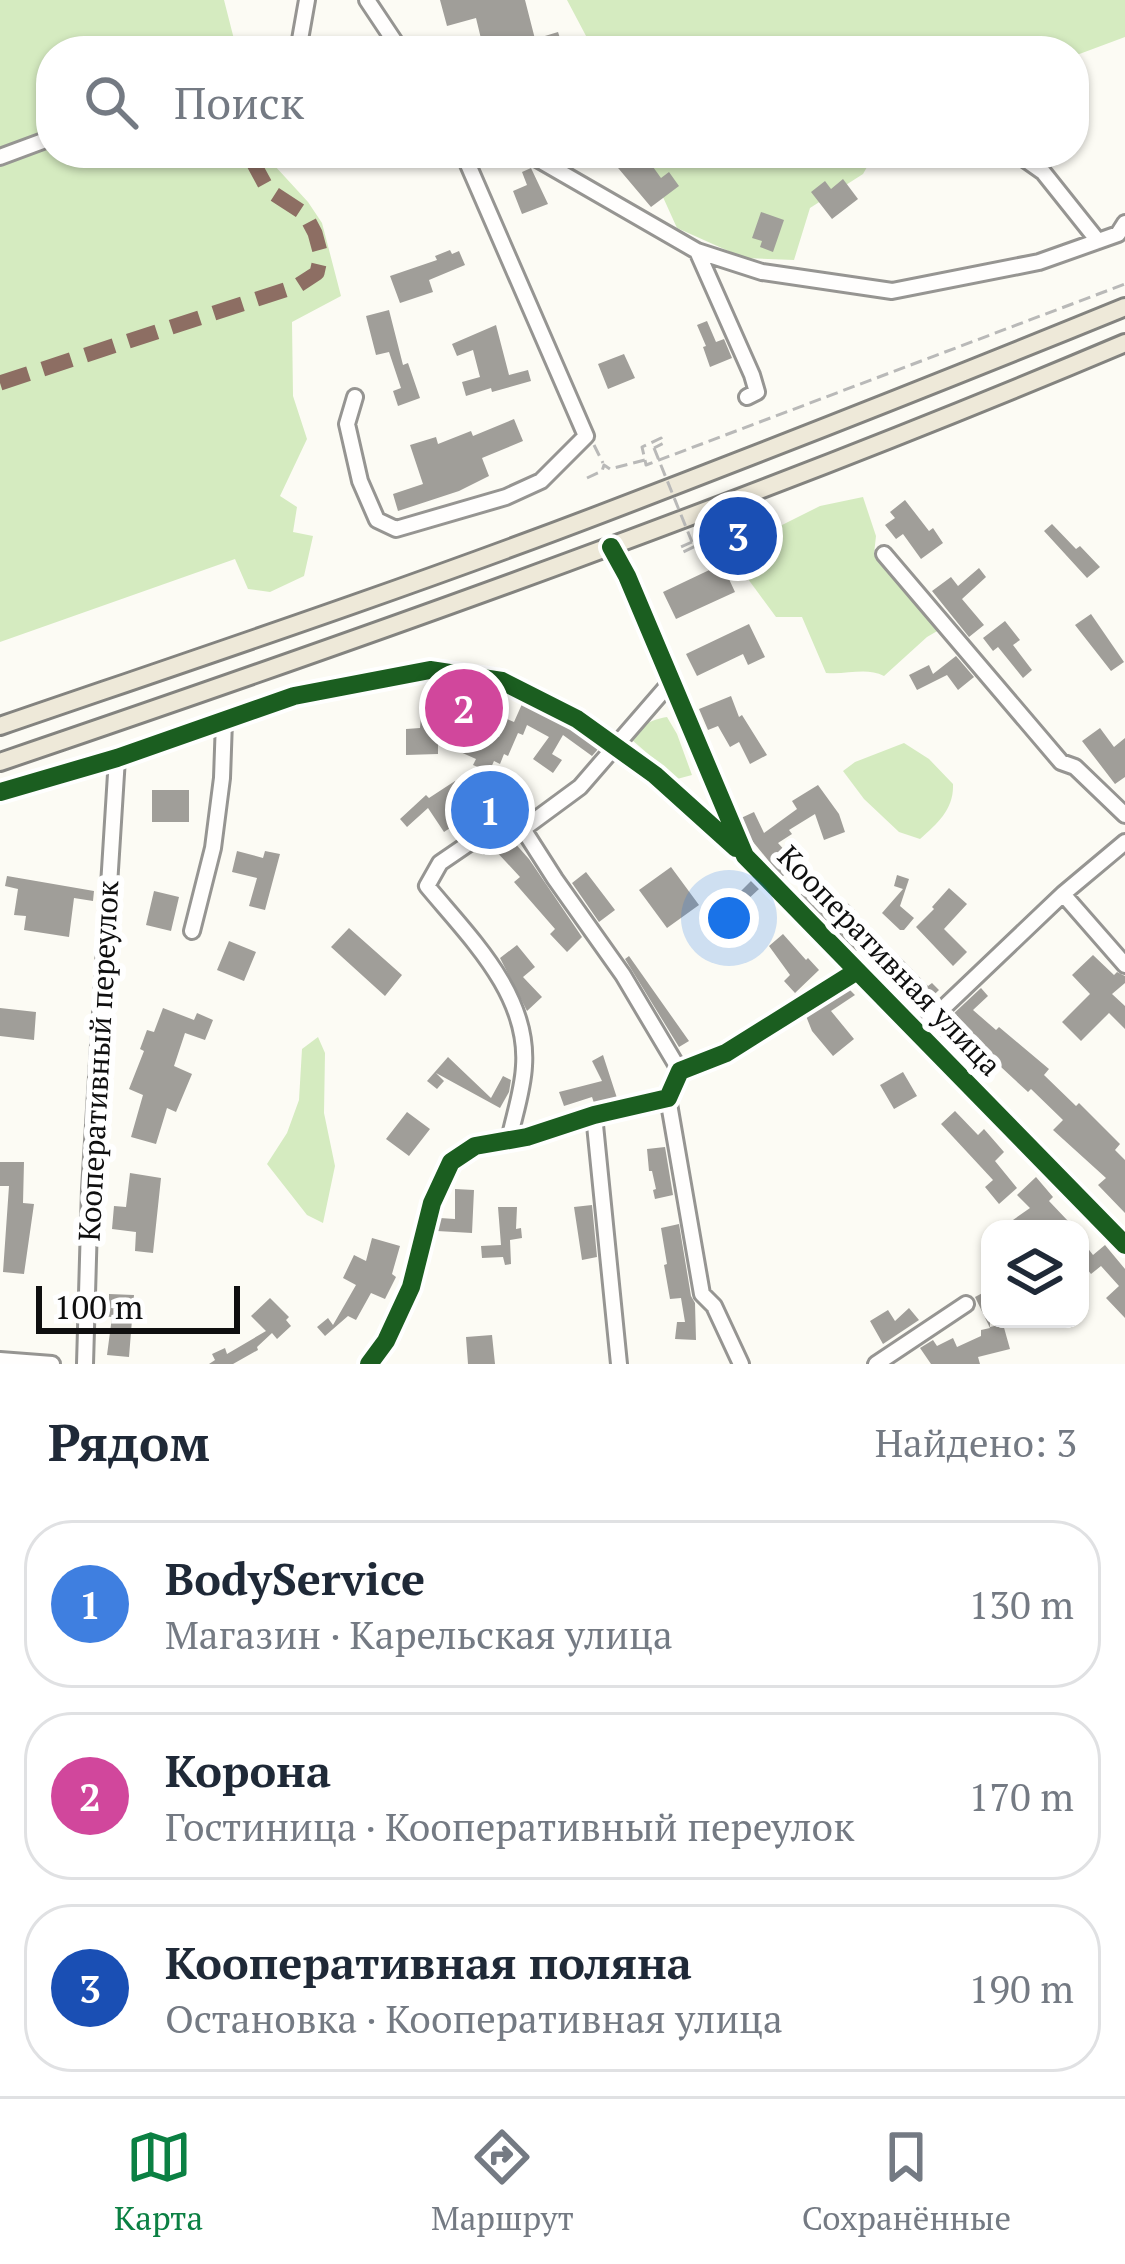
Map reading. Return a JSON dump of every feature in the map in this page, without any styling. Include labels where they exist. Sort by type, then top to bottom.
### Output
[{"type":"main road","points":[[0,726],[602,514],[1125,307]]},
{"type":"main road","points":[[0,762],[611,548],[970,409],[1125,343]]},
{"type":"street","points":[[301,36],[307,0]]},
{"type":"street","points":[[367,0],[390,36]]},
{"type":"street","points":[[0,158],[36,144]]},
{"type":"street","points":[[355,398],[347,424],[360,481],[377,520],[396,529],[506,497],[541,481],[591,441],[470,168]]},
{"type":"street","points":[[553,168],[697,251],[762,272],[892,291],[1039,262],[1123,229]]},
{"type":"street","points":[[1037,168],[1098,241]]},
{"type":"street","points":[[697,251],[752,375],[757,392],[747,397]]},
{"type":"street","name":"Кооперативная улица","points":[[611,548],[745,856],[1125,1245]]},
{"type":"street","points":[[884,554],[1061,762],[1075,766],[1125,815]]},
{"type":"street","points":[[0,808],[1,792],[295,697],[430,670],[502,681],[578,719],[655,776],[745,856]]},
{"type":"street","points":[[523,830],[576,790],[670,683]]},
{"type":"street","points":[[191,932],[213,848],[224,721]]},
{"type":"street","name":"Кооперативный переулок","points":[[85,1364],[89,1189],[117,758]]},
{"type":"street","points":[[509,1140],[524,1068],[524,1033],[513,997],[427,886],[440,863],[500,822],[516,818],[623,975],[680,1071]]},
{"type":"street","points":[[917,1033],[1063,894],[1125,842]]},
{"type":"street","points":[[1063,894],[1125,965]]},
{"type":"street","points":[[741,1364],[714,1306],[702,1294],[668,1099],[680,1071],[726,1053],[857,971]]},
{"type":"street","points":[[369,1364],[386,1341],[410,1287],[432,1203],[451,1162],[475,1146],[668,1099]]},
{"type":"street","points":[[594,1115],[619,1364]]},
{"type":"street","points":[[876,1364],[967,1304]]},
{"type":"street","points":[[0,1360],[52,1364]]},
{"type":"path","points":[[758,520],[683,551],[692,542],[654,448],[664,443],[661,438],[642,447],[646,465],[1125,284]]},
{"type":"path","points":[[591,441],[610,469],[645,460]]},
{"type":"path","points":[[587,478],[604,465]]},
{"type":"green space","points":[[0,0],[224,0],[233,36],[36,36],[36,168],[277,168],[322,223],[341,296],[292,322],[293,396],[307,439],[280,496],[297,507],[293,532],[313,536],[304,576],[270,592],[248,589],[235,559],[0,642]]},
{"type":"green space","points":[[567,0],[1125,0],[1125,37],[1089,50],[1089,36],[586,36]]},
{"type":"green space","points":[[650,168],[866,168],[810,208],[794,260],[744,258],[677,228]]},
{"type":"green space","points":[[863,497],[876,536],[874,554],[939,630],[884,676],[826,673],[802,617],[776,617],[734,560],[782,525],[820,506]]},
{"type":"green space","points":[[667,717],[692,775],[677,779],[632,740],[646,724]]},
{"type":"green space","points":[[904,743],[929,759],[953,784],[948,808],[920,839],[899,832],[843,771]]},
{"type":"green space","points":[[318,1037],[325,1053],[324,1113],[335,1166],[323,1223],[307,1215],[267,1164],[287,1133],[299,1100],[302,1049]]},
{"type":"building","points":[[440,0],[525,0],[534,36],[480,36],[476,18],[447,26]]},
{"type":"building","points":[[531,168],[548,204],[522,214],[513,191],[527,185],[522,172]]},
{"type":"building","points":[[618,168],[654,168],[661,178],[669,172],[679,186],[651,207]]},
{"type":"building","points":[[843,179],[858,199],[832,219],[811,192],[825,181],[831,189]]},
{"type":"building","points":[[761,212],[784,220],[773,252],[752,238]]},
{"type":"building","points":[[450,250],[452,254],[459,251],[465,265],[429,280],[433,292],[400,303],[390,276],[437,260],[435,256]]},
{"type":"building","points":[[389,310],[403,365],[408,363],[420,398],[398,406],[393,391],[401,388],[389,352],[376,355],[366,316]]},
{"type":"building","points":[[707,321],[716,342],[724,339],[732,358],[710,367],[697,325]]},
{"type":"building","points":[[496,325],[509,375],[528,370],[531,381],[466,396],[462,382],[480,377],[473,350],[457,356],[452,344]]},
{"type":"building","points":[[624,354],[635,378],[608,389],[598,364]]},
{"type":"building","points":[[514,419],[523,441],[482,458],[489,476],[398,511],[393,494],[423,484],[410,445],[436,437],[438,444],[471,431],[473,436]]},
{"type":"building","points":[[905,500],[943,543],[921,559],[903,534],[896,539],[885,525],[895,518],[890,512]]},
{"type":"building","points":[[1052,524],[1100,567],[1087,578],[1044,531]]},
{"type":"building","points":[[722,564],[735,592],[676,619],[663,592]]},
{"type":"building","points":[[979,568],[986,577],[962,599],[984,625],[969,637],[932,591],[951,577],[958,586]]},
{"type":"building","points":[[1091,614],[1124,662],[1111,671],[1075,625]]},
{"type":"building","points":[[1005,621],[1020,640],[1013,645],[1032,670],[1023,678],[998,647],[993,651],[983,638]]},
{"type":"building","points":[[749,624],[765,657],[748,665],[743,654],[697,676],[686,654]]},
{"type":"building","points":[[956,656],[974,677],[958,690],[947,675],[917,690],[909,675],[929,665],[933,674]]},
{"type":"building","points":[[455,689],[487,698],[478,728],[499,737],[507,719],[514,722],[522,704],[599,748],[592,756],[563,735],[552,754],[562,760],[553,773],[533,759],[549,737],[527,725],[508,756],[504,754],[500,764],[494,761],[489,772],[473,765],[476,759],[438,742],[438,754],[406,755],[406,729],[420,728],[423,693],[454,695]]},
{"type":"building","points":[[731,696],[739,717],[742,715],[767,755],[750,764],[739,742],[730,747],[718,726],[708,730],[699,709]]},
{"type":"building","points":[[1100,728],[1114,747],[1125,738],[1125,777],[1115,784],[1082,741]]},
{"type":"building","points":[[455,781],[467,799],[476,793],[481,800],[488,795],[499,811],[472,828],[465,818],[444,832],[428,808],[407,827],[400,819],[426,795],[429,798]]},
{"type":"building","points":[[818,785],[839,814],[845,832],[824,840],[815,814],[789,830],[792,834],[778,843],[797,864],[782,877],[749,837],[741,818],[754,812],[764,833],[797,809],[792,801]]},
{"type":"building","points":[[152,790],[189,790],[189,822],[152,822]]},
{"type":"building","points":[[505,832],[582,937],[567,952],[550,934],[555,929],[514,882],[520,877],[493,848],[484,855],[480,850]]},
{"type":"building","points":[[237,851],[263,858],[265,851],[280,854],[265,910],[249,906],[257,878],[232,872]]},
{"type":"building","points":[[671,867],[699,905],[667,928],[639,890]]},
{"type":"building","points":[[586,872],[615,910],[599,922],[572,883]]},
{"type":"building","points":[[897,875],[909,879],[900,906],[914,918],[904,930],[882,913],[903,889],[894,886]]},
{"type":"building","points":[[7,876],[94,891],[93,901],[74,898],[69,937],[24,930],[26,916],[14,915],[18,889],[5,886]]},
{"type":"building","points":[[751,881],[759,889],[733,913],[738,919],[720,936],[708,924]]},
{"type":"building","points":[[814,882],[835,904],[841,897],[855,910],[850,915],[871,937],[856,951],[800,895]]},
{"type":"building","points":[[949,888],[967,904],[944,929],[967,952],[953,966],[916,927]]},
{"type":"building","points":[[154,891],[179,897],[171,931],[146,925]]},
{"type":"building","points":[[349,928],[402,975],[385,996],[331,947]]},
{"type":"building","points":[[783,934],[819,970],[795,993],[784,981],[790,975],[769,946]]},
{"type":"building","points":[[229,941],[256,952],[244,981],[217,970]]},
{"type":"building","points":[[517,945],[535,967],[523,977],[542,997],[527,1011],[500,958]]},
{"type":"building","points":[[1093,955],[1114,975],[1125,976],[1125,983],[1112,994],[1125,1006],[1125,1029],[1109,1013],[1081,1041],[1062,1022],[1090,994],[1072,975]]},
{"type":"building","points":[[629,956],[689,1041],[679,1047],[625,959]]},
{"type":"building","points":[[899,956],[928,986],[932,983],[939,990],[918,1010],[911,1003],[918,996],[889,967]]},
{"type":"building","points":[[981,988],[988,996],[973,1010],[1049,1069],[1044,1075],[1120,1144],[1115,1150],[1125,1160],[1125,1213],[1098,1185],[1106,1178],[1053,1130],[1063,1120],[1031,1089],[1028,1092],[1001,1067],[992,1078],[957,1040],[950,1046],[935,1031]]},
{"type":"building","points":[[849,989],[855,995],[831,1011],[854,1039],[833,1056],[806,1016]]},
{"type":"building","points":[[0,1008],[36,1012],[34,1040],[0,1036]]},
{"type":"building","points":[[163,1008],[194,1020],[197,1013],[213,1020],[205,1040],[185,1033],[174,1066],[192,1074],[176,1112],[167,1108],[156,1144],[131,1137],[143,1095],[129,1089],[147,1030],[154,1032]]},
{"type":"building","points":[[603,1055],[617,1098],[594,1103],[592,1097],[564,1106],[559,1092],[602,1081],[592,1061]]},
{"type":"building","points":[[448,1057],[491,1098],[503,1076],[511,1080],[500,1108],[436,1073],[444,1081],[437,1089],[427,1081]]},
{"type":"building","points":[[903,1072],[917,1096],[894,1109],[880,1085]]},
{"type":"building","points":[[955,1111],[978,1135],[984,1129],[1004,1152],[995,1161],[1017,1188],[999,1204],[985,1187],[993,1180],[941,1124]]},
{"type":"building","points":[[407,1112],[430,1129],[409,1156],[386,1139]]},
{"type":"building","points":[[665,1147],[673,1195],[655,1199],[647,1149]]},
{"type":"building","points":[[0,1162],[24,1162],[23,1203],[34,1204],[24,1274],[3,1272],[9,1186],[0,1186]]},
{"type":"building","points":[[130,1173],[161,1178],[153,1253],[135,1251],[136,1232],[112,1229],[114,1206],[126,1207]]},
{"type":"building","points":[[1036,1177],[1067,1220],[1013,1220],[1030,1208],[1017,1195]]},
{"type":"building","points":[[455,1189],[474,1190],[472,1233],[437,1231],[440,1218],[455,1219]]},
{"type":"building","points":[[592,1205],[597,1257],[582,1260],[574,1207]]},
{"type":"building","points":[[498,1207],[517,1207],[516,1229],[521,1228],[522,1238],[510,1240],[511,1264],[505,1265],[503,1257],[482,1258],[481,1246],[501,1245]]},
{"type":"building","points":[[679,1224],[695,1303],[696,1340],[675,1339],[677,1322],[685,1322],[681,1298],[670,1299],[664,1265],[661,1228]]},
{"type":"building","points":[[372,1238],[400,1246],[392,1274],[396,1277],[385,1299],[371,1293],[356,1320],[348,1316],[325,1336],[317,1327],[328,1318],[333,1325],[356,1285],[343,1278],[354,1255],[366,1261]]},
{"type":"building","points":[[1105,1245],[1125,1269],[1125,1318],[1106,1298],[1119,1286],[1101,1266],[1091,1274],[1089,1250],[1093,1255]]},
{"type":"building","points":[[109,1294],[134,1295],[129,1357],[107,1355],[112,1317],[98,1316],[98,1304],[109,1305]]},
{"type":"building","points":[[270,1298],[289,1317],[291,1326],[277,1339],[272,1333],[258,1350],[233,1364],[209,1364],[215,1360],[212,1354],[225,1348],[227,1354],[266,1331],[251,1316]]},
{"type":"building","points":[[909,1308],[919,1320],[883,1344],[870,1321],[888,1310],[895,1321]]},
{"type":"building","points":[[1004,1328],[1010,1349],[978,1357],[980,1364],[931,1364],[920,1348],[933,1340],[937,1346],[953,1338],[957,1347],[981,1336],[981,1330]]},
{"type":"building","points":[[492,1335],[495,1364],[468,1364],[466,1337]]},
{"type":"marked path","points":[[0,383],[297,286],[317,273],[321,255],[305,214],[268,190],[256,168]]},
{"type":"cycle path","points":[[611,547],[745,856],[1125,1245]]},
{"type":"cycle path","points":[[0,792],[117,758],[294,696],[430,670],[502,681],[577,719],[655,775],[736,848]]},
{"type":"cycle path","points":[[369,1364],[386,1341],[411,1287],[432,1203],[451,1162],[475,1146],[527,1137],[668,1098],[680,1071],[726,1053],[857,971]]},
{"type":"place","name":"Кооперативная поляна","points":[[738,536]]},
{"type":"place","name":"Корона","points":[[464,708]]},
{"type":"place","name":"BodyService","points":[[490,810]]}]
